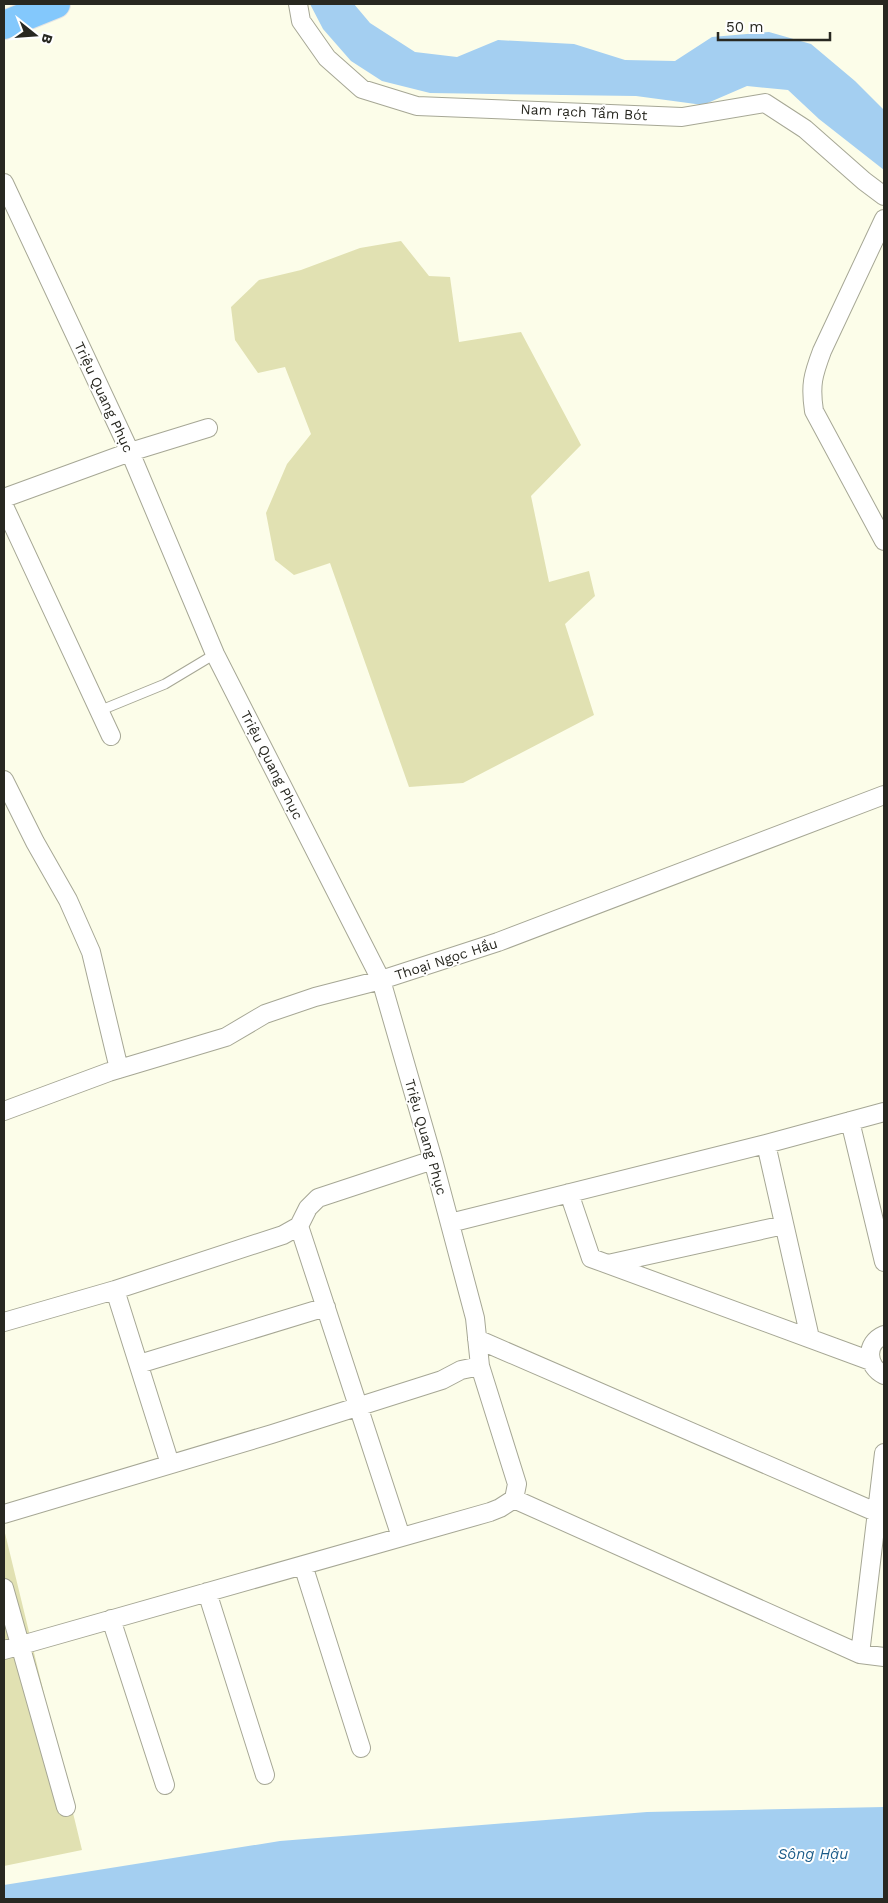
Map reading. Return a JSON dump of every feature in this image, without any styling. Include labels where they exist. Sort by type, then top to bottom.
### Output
[{"type":"highway","points":[[4,25],[56,4]]},
{"type":"street","name":"Nam rạch Tầm Bót","points":[[298,4],[301,21],[327,58],[362,89],[416,106],[682,117],[765,103],[805,129],[884,196]]},
{"type":"street","name":"Triệu Quang Phục","points":[[4,183],[130,452],[215,654],[381,980],[433,1160],[475,1318],[480,1366],[517,1484],[514,1499]]},
{"type":"street","points":[[884,219],[822,351],[814,374],[811,392],[814,411],[884,541]]},
{"type":"street","points":[[4,498],[130,452],[208,428]]},
{"type":"street","points":[[4,506],[111,736]]},
{"type":"street","points":[[4,780],[35,842],[68,900],[91,952],[119,1069]]},
{"type":"street","name":"Thoại Ngọc Hầu","points":[[4,1111],[119,1069],[226,1037],[273,1011],[315,997],[381,980],[516,935],[884,795]]},
{"type":"street","points":[[450,1223],[766,1144],[884,1112]]},
{"type":"street","points":[[850,1121],[884,1262]]},
{"type":"street","points":[[766,1144],[810,1338]]},
{"type":"street","points":[[4,1322],[115,1290],[283,1235],[299,1226],[308,1208],[318,1198],[433,1160]]},
{"type":"street","points":[[569,1193],[591,1258],[871,1361]]},
{"type":"street","points":[[608,1264],[784,1225]]},
{"type":"street","points":[[299,1226],[401,1537]]},
{"type":"street","points":[[115,1290],[170,1464]]},
{"type":"street","points":[[139,1364],[326,1307]]},
{"type":"street","points":[[884,1335],[876,1340],[872,1346],[871,1361],[874,1368],[884,1375]]},
{"type":"street","points":[[477,1339],[881,1514]]},
{"type":"street","points":[[4,1514],[442,1380],[460,1370],[480,1366]]},
{"type":"street","points":[[860,1654],[881,1514],[884,1453]]},
{"type":"street","points":[[12,1647],[490,1512],[514,1499],[860,1654],[884,1657]]},
{"type":"street","points":[[303,1565],[361,1748]]},
{"type":"street","points":[[4,1588],[12,1647],[66,1807]]},
{"type":"street","points":[[207,1592],[265,1775]]},
{"type":"street","points":[[111,1619],[165,1786]]},
{"type":"lane","points":[[99,710],[165,684],[215,654]]},
{"type":"green space","points":[[401,241],[429,276],[450,277],[459,342],[521,332],[581,445],[531,496],[549,582],[589,571],[595,596],[565,624],[594,715],[463,783],[409,787],[330,563],[294,575],[275,560],[266,513],[287,464],[311,434],[285,367],[258,373],[235,340],[231,307],[259,280],[301,270],[360,248]]},
{"type":"green space","points":[[4,1529],[82,1850],[4,1866]]},
{"type":"water","points":[[310,4],[354,4],[370,23],[415,52],[457,57],[498,40],[574,44],[625,60],[675,61],[712,37],[769,32],[811,44],[855,81],[884,110],[884,170],[819,119],[788,90],[747,86],[703,105],[636,96],[430,93],[382,81],[351,61],[323,29]]},
{"type":"water","name":"Sông Hậu","points":[[884,1807],[884,1899],[4,1899],[4,1885],[280,1841],[647,1812]]}]
